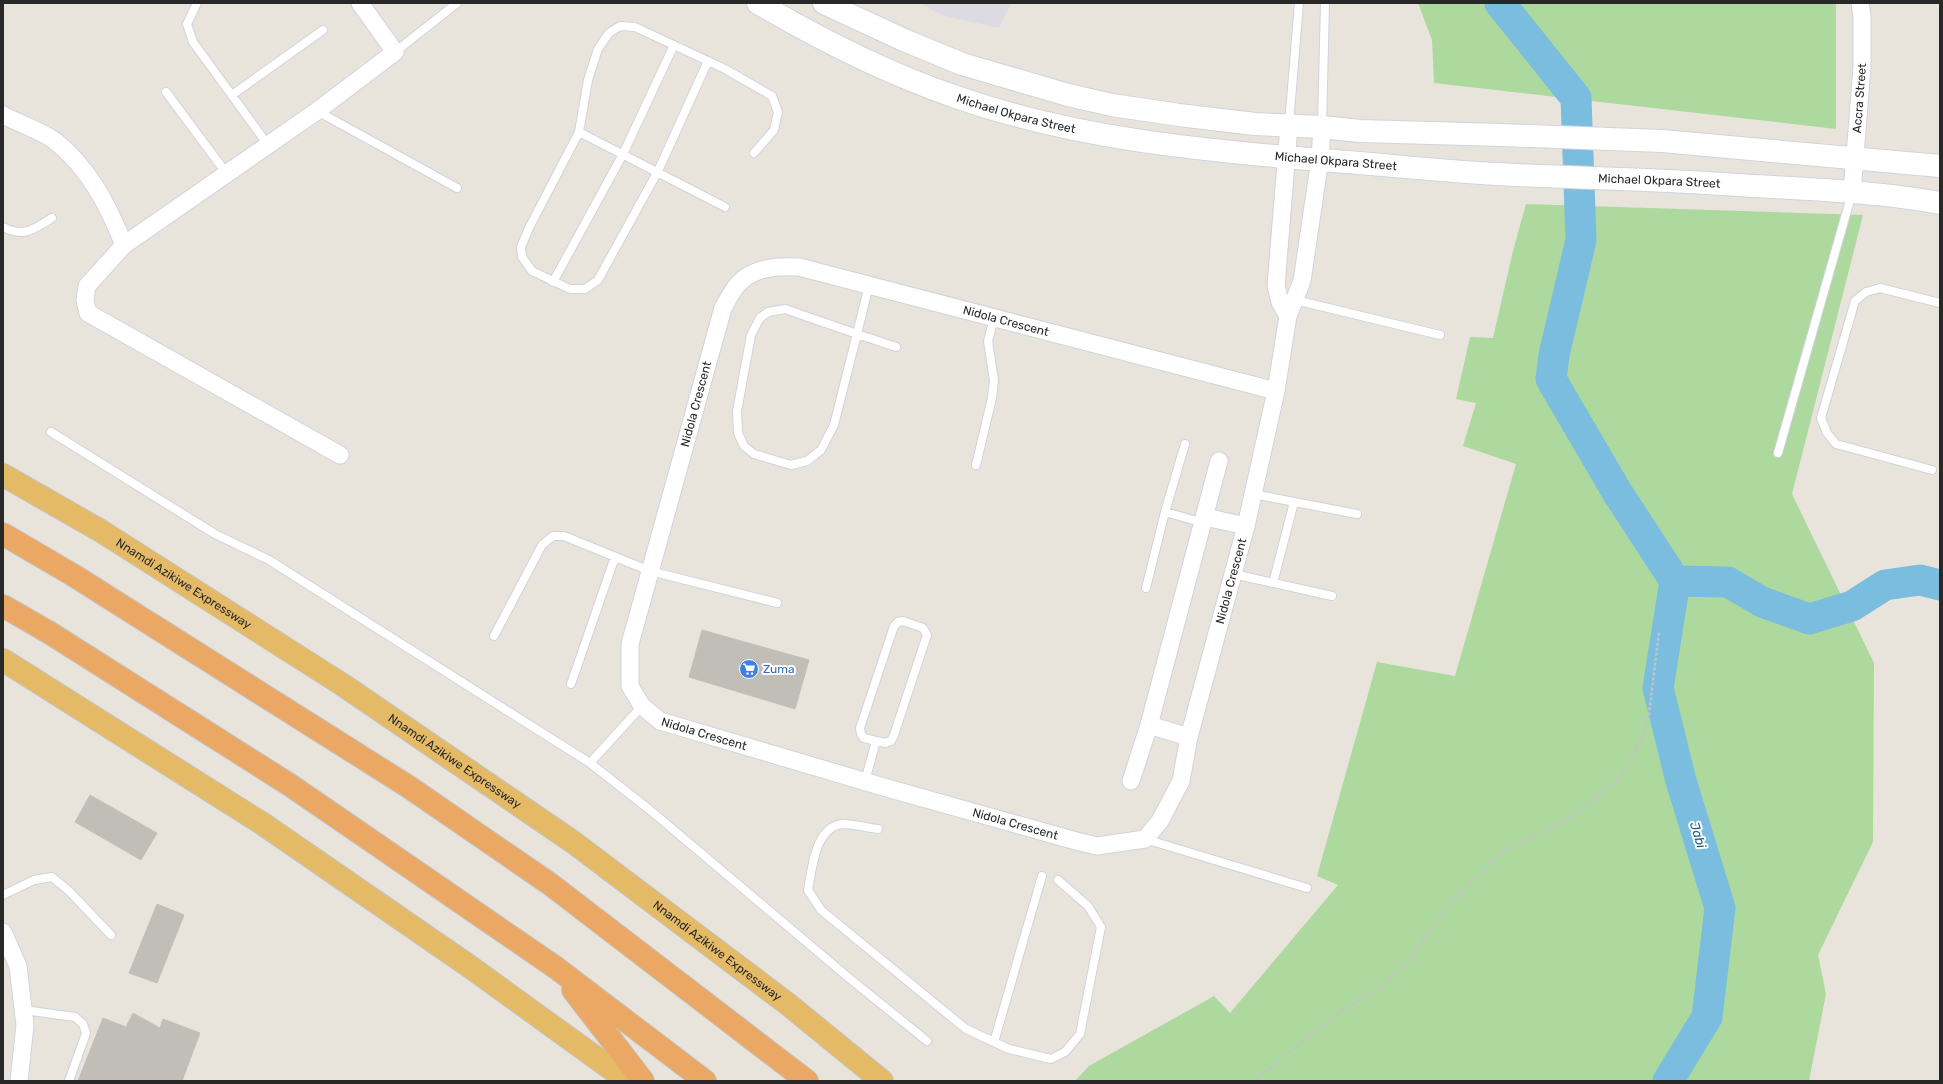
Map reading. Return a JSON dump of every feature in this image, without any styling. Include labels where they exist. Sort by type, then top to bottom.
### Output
[{"type":"highway","name":"Nnamdi Azikiwe Expressway","points":[[3,475],[101,531],[343,685],[573,842],[789,1006],[882,1081]]},
{"type":"highway","points":[[3,534],[73,575],[409,787],[550,884],[807,1081]]},
{"type":"highway","points":[[3,606],[290,785],[556,967],[705,1081]]},
{"type":"highway","points":[[3,660],[263,824],[470,966],[628,1081]]},
{"type":"highway","points":[[556,967],[643,1081]]},
{"type":"main road","name":"Michael Okpara Street","points":[[758,3],[850,54],[955,97],[1073,130],[1136,142],[1286,158],[1497,174],[1658,180],[1852,193],[1940,203]]},
{"type":"main road","points":[[824,3],[904,40],[962,64],[1068,95],[1112,105],[1179,115],[1289,126],[1322,127],[1360,131],[1662,141],[1940,166]]},
{"type":"street","points":[[340,455],[88,313],[84,300],[87,286],[124,244],[317,111],[395,52],[360,3]]},
{"type":"street","name":"Accra Street","points":[[1852,193],[1862,67],[1862,16],[1860,3]]},
{"type":"street","points":[[3,115],[54,140],[82,167],[110,209],[124,244]]},
{"type":"street","points":[[1288,316],[1280,302],[1276,286],[1289,126]]},
{"type":"street","name":"Nidola Crescent","points":[[1276,392],[799,267],[781,266],[752,272],[737,285],[723,308],[630,644],[630,686],[642,706],[660,721],[865,781],[1097,846],[1145,839],[1160,821],[1180,781],[1189,737],[1246,526],[1276,392],[1288,316],[1302,281],[1320,160],[1322,127]]},
{"type":"street","points":[[1131,782],[1150,725],[1219,461]]},
{"type":"street","points":[[1204,520],[1246,526]]},
{"type":"street","points":[[1150,725],[1189,737]]},
{"type":"street","points":[[3,932],[18,966],[26,1025],[19,1081]]},
{"type":"lane","points":[[196,3],[187,24],[193,42],[268,145]]},
{"type":"lane","points":[[1289,126],[1298,3]]},
{"type":"lane","points":[[1322,127],[1325,3]]},
{"type":"lane","points":[[395,52],[454,4]]},
{"type":"lane","points":[[708,61],[658,171],[598,280],[585,289],[570,289],[532,271],[522,257],[521,248],[529,228],[579,132],[588,80],[598,48],[609,33],[620,26],[635,27],[708,61],[772,96],[778,112],[774,130],[754,154]]},
{"type":"lane","points":[[232,95],[323,30]]},
{"type":"lane","points":[[553,282],[623,154],[674,45]]},
{"type":"lane","points":[[166,92],[227,174]]},
{"type":"lane","points":[[317,111],[457,188]]},
{"type":"lane","points":[[579,132],[658,171],[725,207]]},
{"type":"lane","points":[[1778,453],[1852,193]]},
{"type":"lane","points":[[3,227],[14,232],[29,232],[52,218]]},
{"type":"lane","points":[[869,285],[857,334],[834,425],[821,450],[807,461],[791,465],[754,454],[744,446],[738,433],[737,411],[752,334],[760,318],[768,312],[785,309],[857,334],[896,347]]},
{"type":"lane","points":[[1932,470],[1836,444],[1827,434],[1821,418],[1855,301],[1866,292],[1880,288],[1940,303]]},
{"type":"lane","points":[[1295,300],[1440,335]]},
{"type":"lane","points":[[976,465],[992,398],[994,381],[988,341],[994,318]]},
{"type":"lane","points":[[51,432],[215,534],[269,560],[590,763],[650,810],[849,978],[927,1041]]},
{"type":"lane","points":[[1146,588],[1165,512],[1185,444]]},
{"type":"lane","points":[[1253,494],[1357,514]]},
{"type":"lane","points":[[1273,583],[1294,502]]},
{"type":"lane","points":[[1165,512],[1204,520]]},
{"type":"lane","points":[[494,636],[542,546],[553,536],[564,536],[650,571],[777,603]]},
{"type":"lane","points":[[571,684],[616,557]]},
{"type":"lane","points":[[1232,574],[1332,596]]},
{"type":"lane","points":[[903,621],[923,628],[927,635],[894,735],[891,741],[885,743],[876,741],[864,738],[861,734],[860,728],[894,626],[898,622],[903,621]]},
{"type":"lane","points":[[590,763],[642,706]]},
{"type":"lane","points":[[865,781],[876,741]]},
{"type":"lane","points":[[878,829],[843,824],[828,829],[816,848],[808,890],[821,910],[966,1029],[1009,1049],[1051,1059],[1065,1052],[1080,1034],[1101,927],[1088,906],[1058,880]]},
{"type":"lane","points":[[1145,839],[1307,888]]},
{"type":"lane","points":[[994,1042],[1042,876]]},
{"type":"lane","points":[[3,895],[34,880],[52,877],[70,891],[111,935]]},
{"type":"lane","points":[[24,1010],[76,1017],[83,1024],[86,1033],[69,1081]]},
{"type":"path","points":[[1254,1081],[1342,1010],[1384,984],[1409,961],[1447,906],[1501,853],[1581,811],[1620,778],[1642,738],[1649,714],[1659,632]]},
{"type":"shaded area","points":[[921,3],[1011,3],[999,28],[941,15]]},
{"type":"green space","points":[[1418,3],[1836,3],[1836,129],[1434,83],[1432,40]]},
{"type":"green space","points":[[1526,204],[1863,215],[1792,494],[1874,663],[1873,842],[1818,955],[1826,994],[1809,1081],[1075,1081],[1089,1066],[1214,996],[1230,1013],[1338,885],[1317,876],[1377,662],[1455,676],[1516,464],[1463,446],[1476,403],[1456,399],[1470,337],[1493,338],[1513,251]]},
{"type":"building","name":"Zuma","points":[[702,630],[809,660],[795,709],[689,677]]},
{"type":"building","points":[[90,795],[157,833],[141,860],[75,822]]},
{"type":"building","points":[[157,904],[184,915],[157,983],[129,973]]},
{"type":"building","points":[[133,1013],[160,1028],[163,1019],[200,1033],[182,1081],[78,1081],[103,1018],[126,1027]]},
{"type":"waterway","points":[[1500,3],[1576,98],[1581,240],[1554,355],[1551,379],[1617,492],[1675,581]]},
{"type":"waterway","points":[[1675,581],[1728,582],[1762,602],[1809,619],[1852,606],[1885,585],[1920,580],[1940,585]]},
{"type":"waterway","name":"Jabi","points":[[1668,1081],[1707,1017],[1720,908],[1681,781],[1658,688],[1675,581]]},
{"type":"place","name":"Zuma","points":[[749,669]]}]
